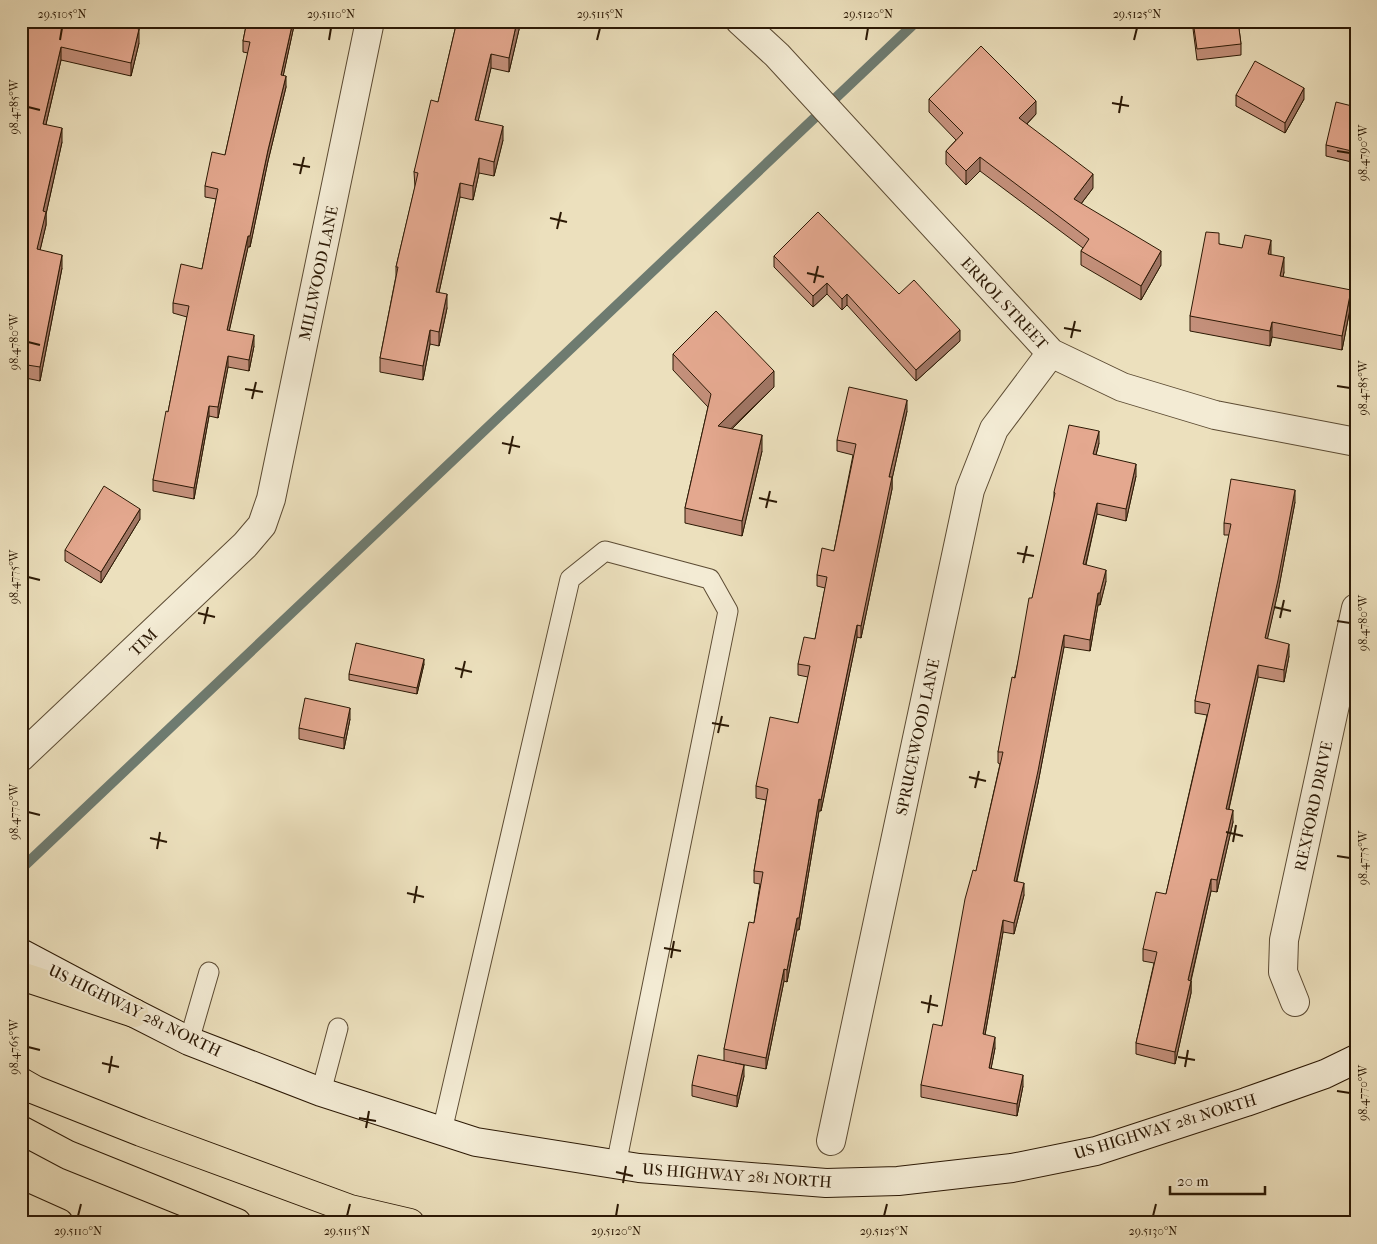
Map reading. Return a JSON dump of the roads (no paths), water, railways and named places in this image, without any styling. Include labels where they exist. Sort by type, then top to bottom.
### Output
[{"type":"highway","points":[[21,976],[134,1014]]},
{"type":"highway","points":[[21,1082],[35,1090],[141,1132],[350,1209],[410,1223]]},
{"type":"highway","points":[[21,1130],[68,1154],[237,1223]]},
{"type":"highway","points":[[21,1206],[59,1223]]},
{"type":"street","name":"MILLWOOD LANE","points":[[262,525],[271,499],[370,21]]},
{"type":"street","name":"ERROL STREET","points":[[740,21],[777,55],[1051,352],[1122,388],[1215,415],[1356,442]]},
{"type":"street","name":"SPRUCEWOOD LANE","points":[[831,1141],[970,490],[994,429],[1051,352]]},
{"type":"street","name":"TIM","points":[[21,757],[245,544],[262,525]]},
{"type":"street","name":"REXFORD DRIVE","points":[[1295,1002],[1283,972],[1284,940],[1356,608]]},
{"type":"street","name":"US HIGHWAY 281 NORTH","points":[[21,953],[134,1014],[189,1041],[321,1092],[476,1142],[639,1168],[826,1183],[898,1182],[1012,1168],[1096,1151],[1182,1124],[1325,1074],[1356,1059]]},
{"type":"street","points":[[1325,1074],[1356,1067]]},
{"type":"lane","points":[[442,1130],[570,579],[605,551],[710,579],[728,611],[616,1165]]},
{"type":"lane","points":[[189,1041],[209,972]]},
{"type":"lane","points":[[321,1092],[338,1028]]},
{"type":"waterway","points":[[21,869],[917,21]]}]
